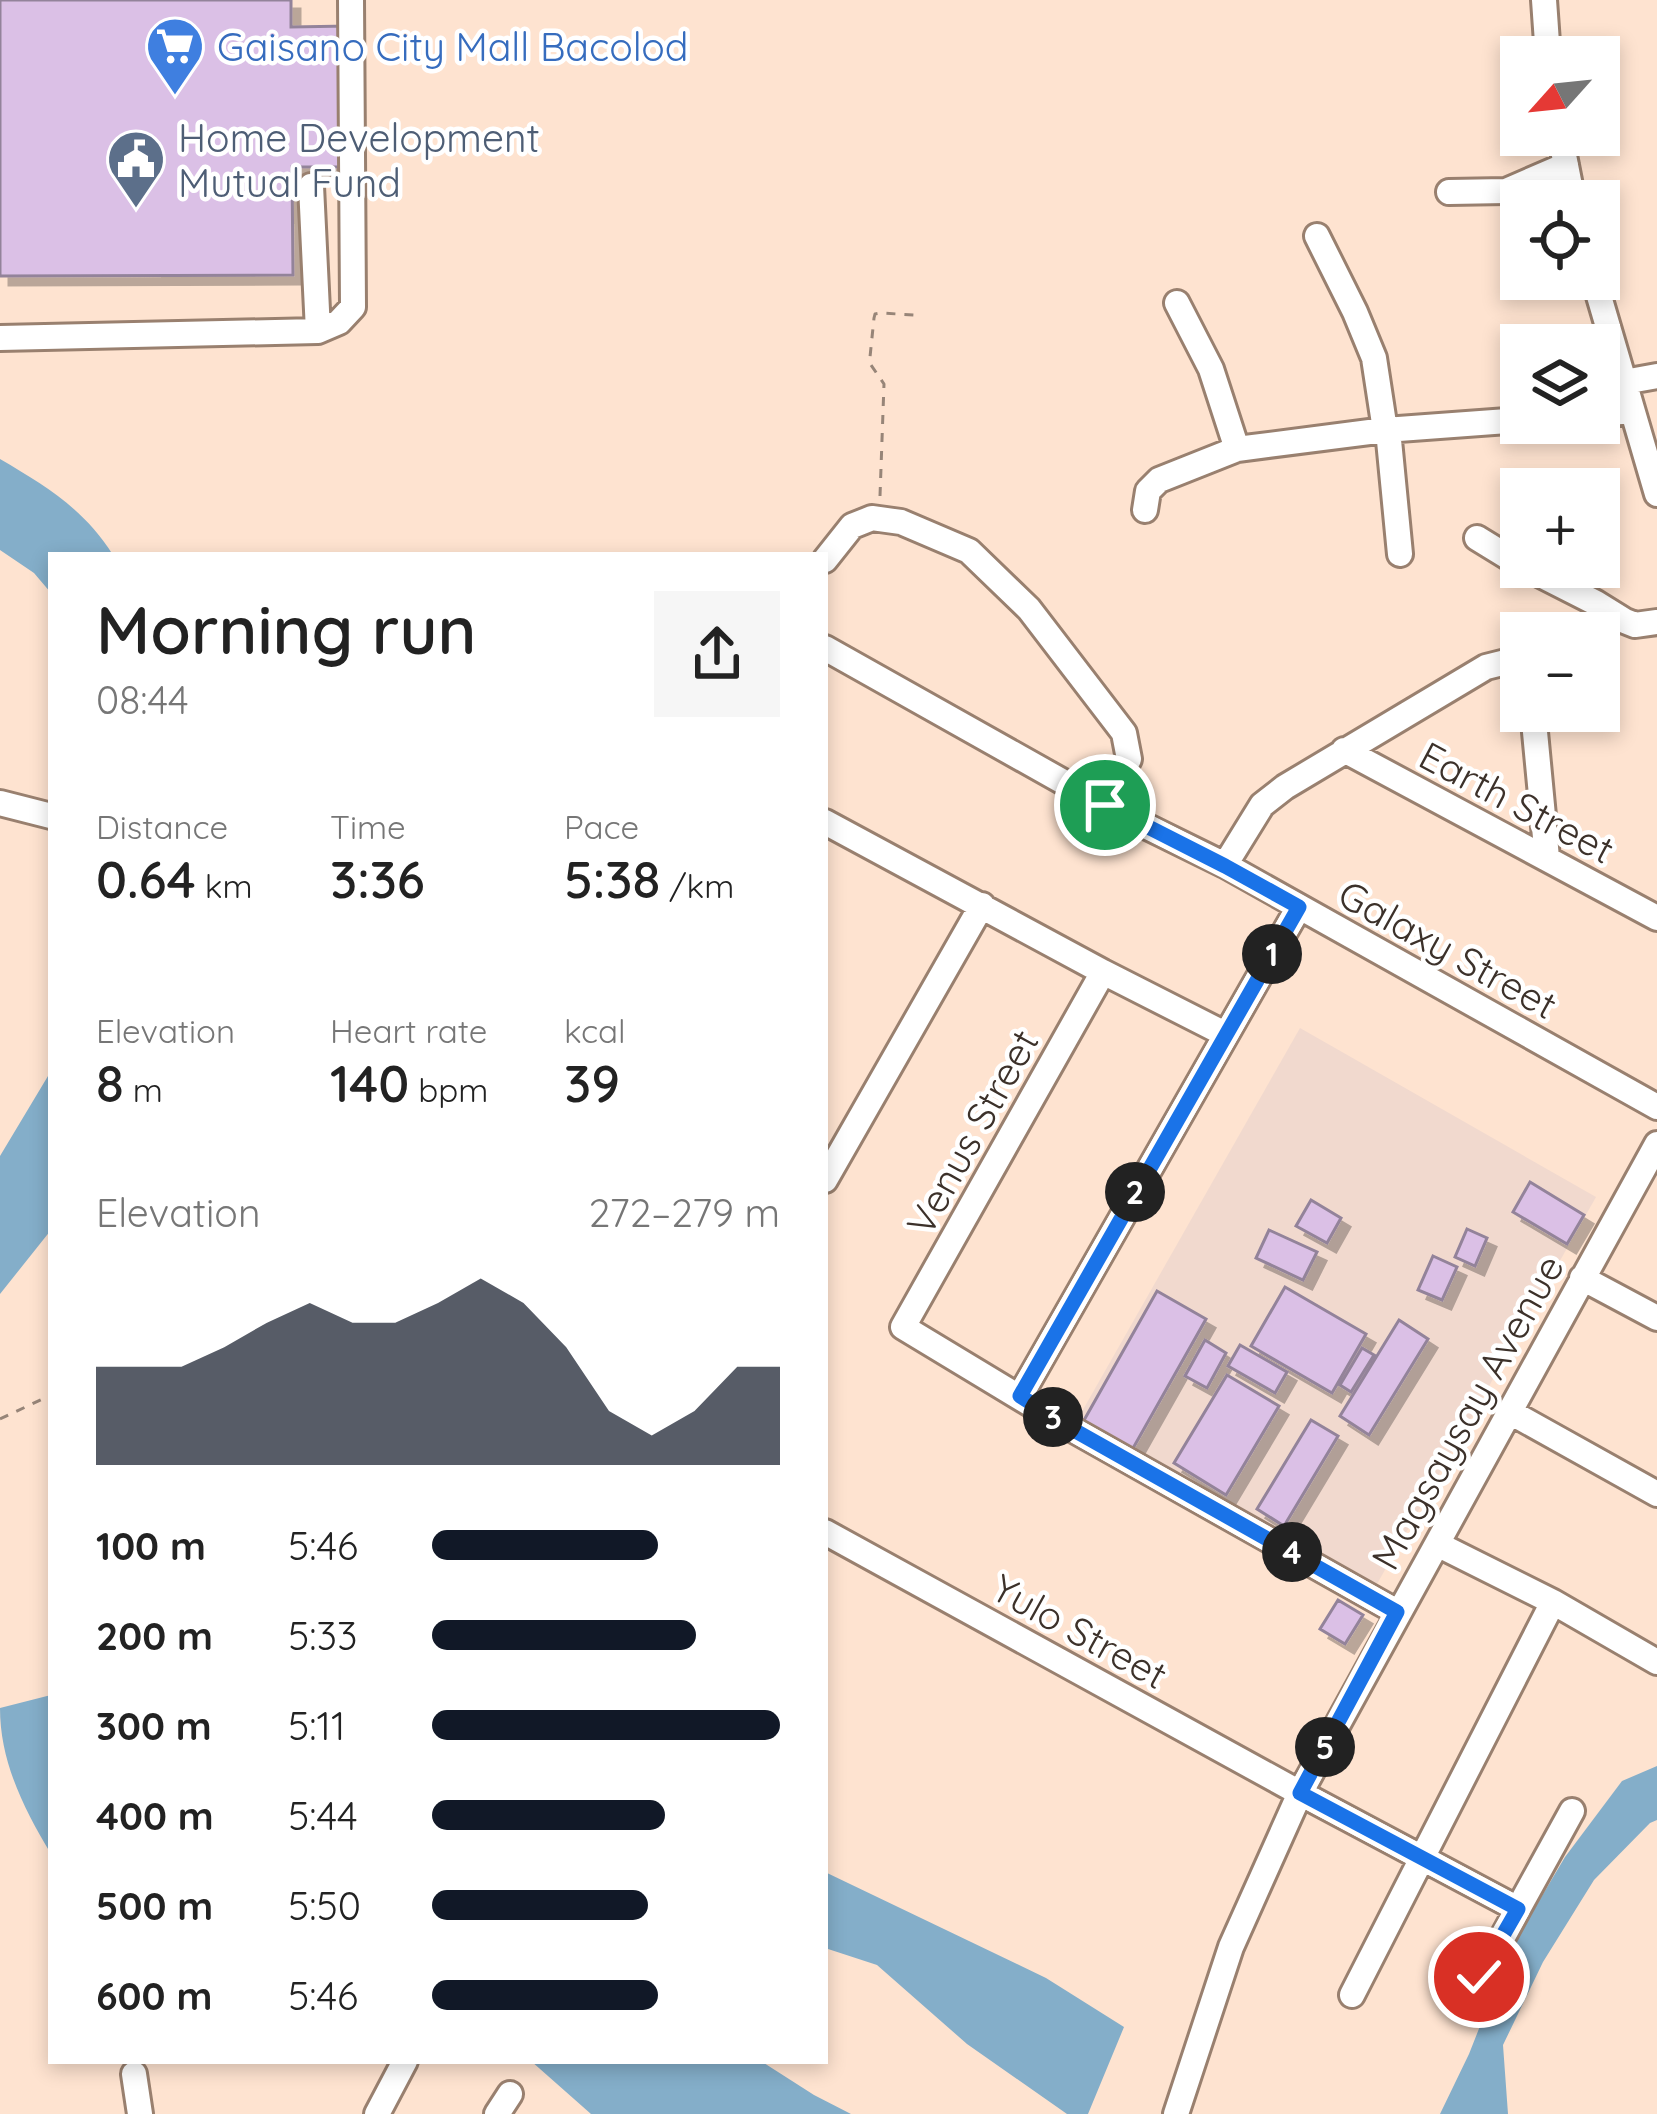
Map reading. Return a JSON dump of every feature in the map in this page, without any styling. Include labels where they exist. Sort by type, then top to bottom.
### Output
[{"type":"street","points":[[0,338],[318,331],[339,322],[353,307],[351,0]]},
{"type":"street","points":[[1544,0],[1547,36]]},
{"type":"street","points":[[1564,156],[1569,180]]},
{"type":"street","points":[[1449,192],[1506,191],[1566,165]]},
{"type":"street","points":[[311,185],[318,331]]},
{"type":"street","points":[[1317,236],[1374,358],[1400,554]]},
{"type":"street","points":[[1600,300],[1657,494]]},
{"type":"street","points":[[1177,303],[1211,369],[1237,449]]},
{"type":"street","points":[[1624,382],[1657,376]]},
{"type":"street","points":[[1620,412],[1632,411]]},
{"type":"street","points":[[1145,510],[1148,491],[1159,480],[1237,449],[1500,422]]},
{"type":"street","points":[[828,556],[851,526],[872,518],[902,522],[969,551],[1029,609],[1124,733],[1129,759],[1105,805]]},
{"type":"street","points":[[1477,538],[1500,552]]},
{"type":"street","points":[[1566,588],[1624,621],[1635,625],[1657,622]]},
{"type":"street","name":"Galaxy Street","points":[[828,650],[1657,1106]]},
{"type":"street","points":[[1225,866],[1262,805],[1344,750],[1486,667],[1500,664]]},
{"type":"street","points":[[1535,732],[1547,858]]},
{"type":"street","name":"Earth Street","points":[[1344,750],[1657,918]]},
{"type":"street","points":[[0,803],[48,815]]},
{"type":"street","points":[[828,824],[1225,1034]]},
{"type":"street","points":[[828,1175],[982,904]]},
{"type":"street","points":[[1299,907],[1020,1396],[1397,1612]]},
{"type":"street","name":"Venus Street","points":[[1020,1396],[903,1328],[1103,972]]},
{"type":"street","name":"Magsaysay Avenue","points":[[1178,2113],[1231,1947],[1300,1793],[1657,1144]]},
{"type":"street","points":[[1582,1278],[1657,1318]]},
{"type":"street","points":[[1510,1412],[1657,1494]]},
{"type":"street","name":"Yulo Street","points":[[828,1534],[1518,1909]]},
{"type":"street","points":[[1436,1544],[1553,1602],[1657,1662]]},
{"type":"street","points":[[1352,1995],[1553,1602]]},
{"type":"street","points":[[1466,2002],[1572,1811]]},
{"type":"street","points":[[377,2114],[403,2064]]},
{"type":"street","points":[[134,2074],[140,2114]]},
{"type":"path","points":[[881,492],[884,384],[870,357],[874,318],[881,313],[914,315]]},
{"type":"path","points":[[0,1419],[48,1396]]},
{"type":"shaded area","points":[[1300,1028],[1596,1197],[1373,1591],[1076,1422]]},
{"type":"water","points":[[0,459],[77,512],[111,552],[48,552],[48,589],[34,573],[0,550]]},
{"type":"water","points":[[48,1076],[48,1234],[0,1294],[0,1156]]},
{"type":"water","points":[[48,1696],[48,1849],[15,1784],[4,1747],[0,1708]]},
{"type":"water","points":[[1657,1766],[1657,1820],[1594,1880],[1543,1962],[1503,2045],[1508,2114],[1440,2114],[1510,1950],[1565,1857],[1622,1781]]},
{"type":"water","points":[[828,1873],[1046,1978],[1124,2027],[1088,2114],[1067,2114],[967,2044],[877,1965],[828,1949]]},
{"type":"water","points":[[534,2064],[766,2064],[851,2114],[591,2114]]},
{"type":"building","name":"Gaisano City Mall Bacolod","points":[[0,0],[291,0],[291,27],[348,26],[350,167],[292,167],[293,275],[0,276]]},
{"type":"building","points":[[1530,1182],[1584,1215],[1567,1244],[1513,1212]]},
{"type":"building","points":[[1311,1200],[1341,1218],[1327,1243],[1296,1226]]},
{"type":"building","points":[[1467,1229],[1487,1238],[1475,1266],[1455,1257]]},
{"type":"building","points":[[1269,1230],[1317,1252],[1303,1280],[1256,1258]]},
{"type":"building","points":[[1433,1256],[1457,1267],[1442,1300],[1418,1290]]},
{"type":"building","points":[[1285,1287],[1366,1334],[1332,1393],[1251,1346]]},
{"type":"building","points":[[1157,1291],[1206,1319],[1132,1450],[1083,1422]]},
{"type":"building","points":[[1399,1320],[1428,1339],[1369,1435],[1340,1416]]},
{"type":"building","points":[[1205,1340],[1226,1353],[1207,1388],[1185,1376]]},
{"type":"building","points":[[1240,1345],[1287,1372],[1275,1393],[1228,1366]]},
{"type":"building","points":[[1362,1348],[1374,1355],[1351,1392],[1340,1385]]},
{"type":"building","points":[[1227,1375],[1279,1406],[1226,1495],[1174,1463]]},
{"type":"building","points":[[1311,1420],[1338,1436],[1284,1526],[1257,1509]]},
{"type":"building","points":[[1338,1600],[1363,1615],[1345,1644],[1320,1629]]},
{"type":"place","name":"Gaisano City Mall Bacolod","points":[[175,97]]},
{"type":"place","name":"Home Development Mutual Fund","points":[[136,210]]},
{"type":"route","points":[[1105,805],[1299,907],[1020,1396],[1397,1612],[1300,1793],[1518,1909],[1479,1977]]}]
